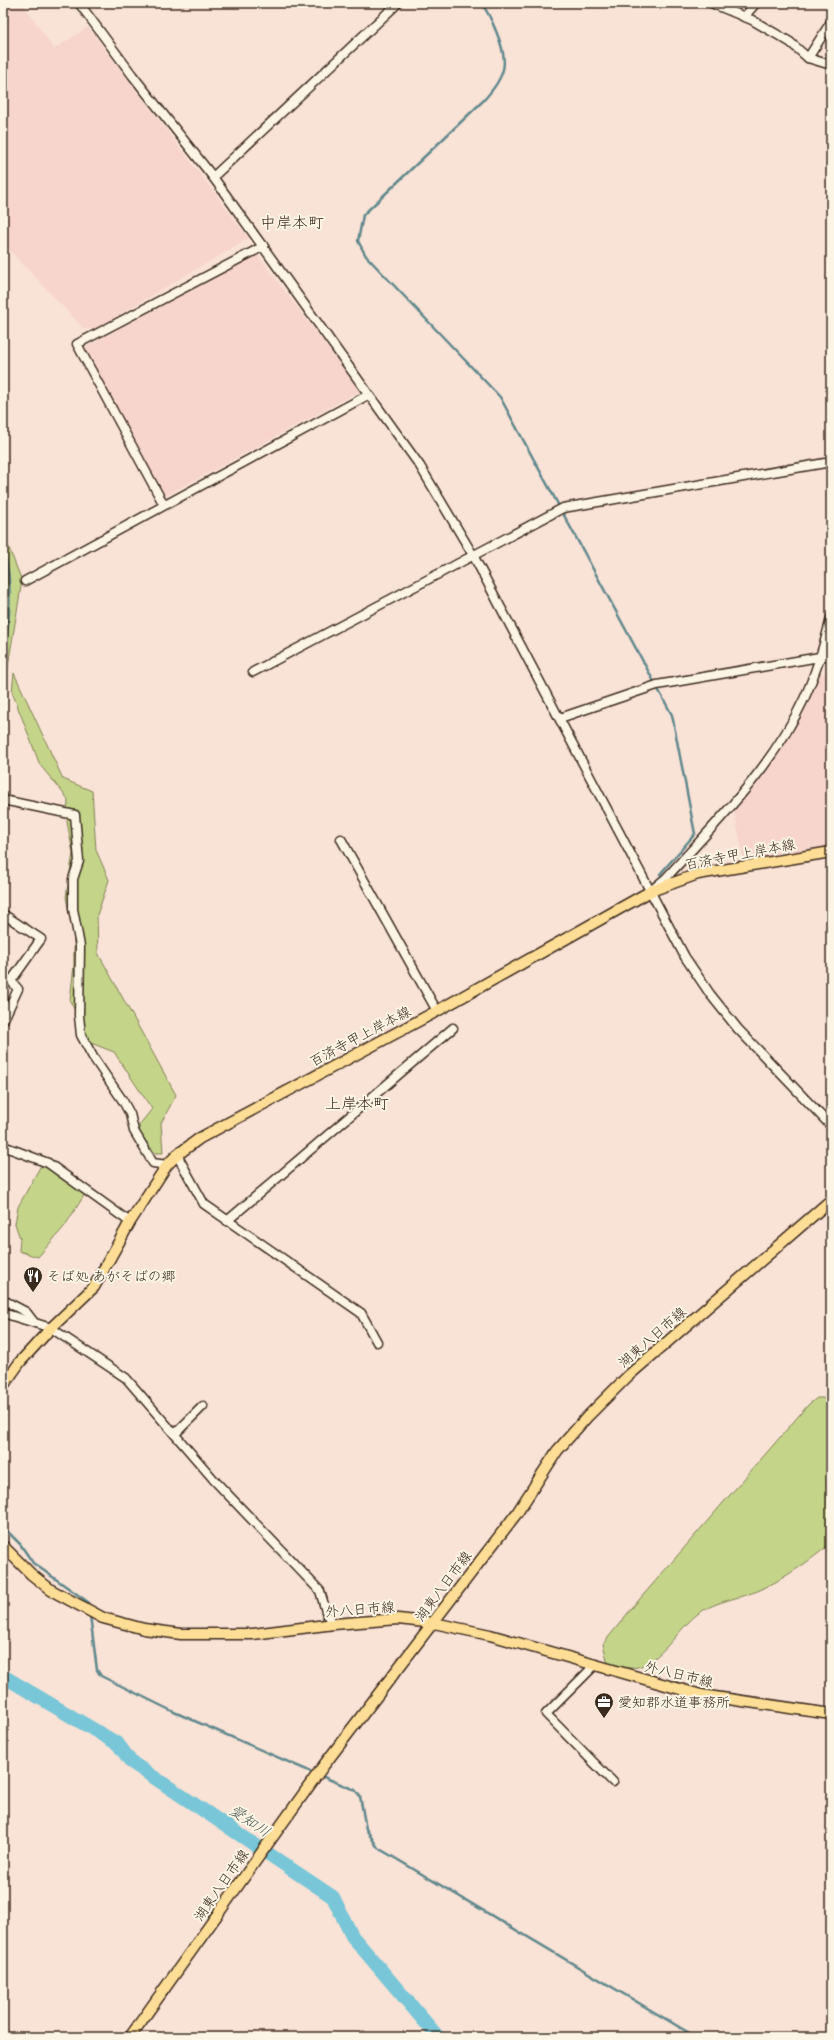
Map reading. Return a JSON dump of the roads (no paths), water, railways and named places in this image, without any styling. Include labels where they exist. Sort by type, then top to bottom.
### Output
[{"type":"main road","name":"百済寺甲上岸本線","points":[[3,1386],[20,1362],[51,1328],[94,1287],[130,1222],[167,1165],[177,1155],[200,1138],[437,1011],[650,891],[698,874],[831,852]]},
{"type":"main road","name":"湖東八日市線","points":[[130,2037],[324,1765],[434,1623],[516,1513],[558,1451],[586,1417],[628,1376],[831,1200]]},
{"type":"main road","name":"外八日市線","points":[[3,1546],[31,1574],[51,1590],[103,1618],[144,1629],[181,1634],[253,1634],[334,1624],[398,1619],[434,1623],[490,1635],[594,1666],[701,1695],[831,1714]]},
{"type":"street","points":[[78,3],[133,76],[213,177],[264,246],[368,395],[420,466],[473,555],[685,957],[710,994],[738,1029],[831,1126]]},
{"type":"street","points":[[213,177],[398,3]]},
{"type":"street","points":[[711,3],[744,17],[790,42],[808,58],[831,65]]},
{"type":"street","points":[[744,17],[756,3]]},
{"type":"street","points":[[808,58],[831,22]]},
{"type":"street","points":[[164,505],[77,344],[264,246]]},
{"type":"street","points":[[25,581],[368,395]]},
{"type":"street","points":[[253,672],[564,508],[831,462]]},
{"type":"street","points":[[650,891],[666,878],[750,785],[779,742],[804,699],[820,657],[831,618]]},
{"type":"street","points":[[560,718],[657,685],[831,655]]},
{"type":"street","points":[[3,800],[75,815],[79,861],[73,879],[72,909],[80,946],[79,1016],[81,1035],[93,1057],[123,1101],[130,1114],[134,1131],[153,1163],[167,1165]]},
{"type":"street","points":[[341,839],[437,1011]]},
{"type":"street","points":[[3,914],[40,939],[11,981],[18,989],[3,1021]]},
{"type":"street","points":[[226,1221],[453,1028]]},
{"type":"street","points":[[3,1146],[48,1163],[130,1222]]},
{"type":"street","points":[[177,1155],[204,1204],[226,1221],[333,1292],[361,1313],[377,1342]]},
{"type":"street","points":[[3,1300],[26,1312],[34,1322]]},
{"type":"street","points":[[3,1313],[51,1328],[126,1378],[215,1481],[320,1590],[327,1615],[334,1624]]},
{"type":"street","points":[[175,1434],[203,1406]]},
{"type":"street","points":[[594,1666],[546,1714],[613,1782]]},
{"type":"waterway","points":[[481,3],[486,9],[503,51],[504,60],[501,76],[491,92],[483,101],[363,215],[358,241],[366,256],[500,397],[672,715],[695,834],[660,874]]},
{"type":"waterway","points":[[3,547],[7,562],[10,592],[3,668]]},
{"type":"waterway","points":[[3,1527],[20,1544],[33,1563],[88,1602],[89,1608]]},
{"type":"waterway","points":[[90,1615],[97,1670],[101,1676],[174,1712],[316,1774]]},
{"type":"waterway","name":"愛知川","points":[[3,1676],[118,1744],[131,1762],[333,1897],[352,1936],[438,2037]]},
{"type":"waterway","points":[[321,1776],[355,1790],[360,1796],[366,1829],[378,1848],[696,2037]]},
{"type":"place","name":"そば処 あがそばの郷","points":[[33,1293]]},
{"type":"place","name":"愛知郡水道事務所","points":[[604,1719]]},
{"type":"district","name":"中岸本町","points":[[292,222]]},
{"type":"district","name":"上岸本町","points":[[357,1103]]}]
